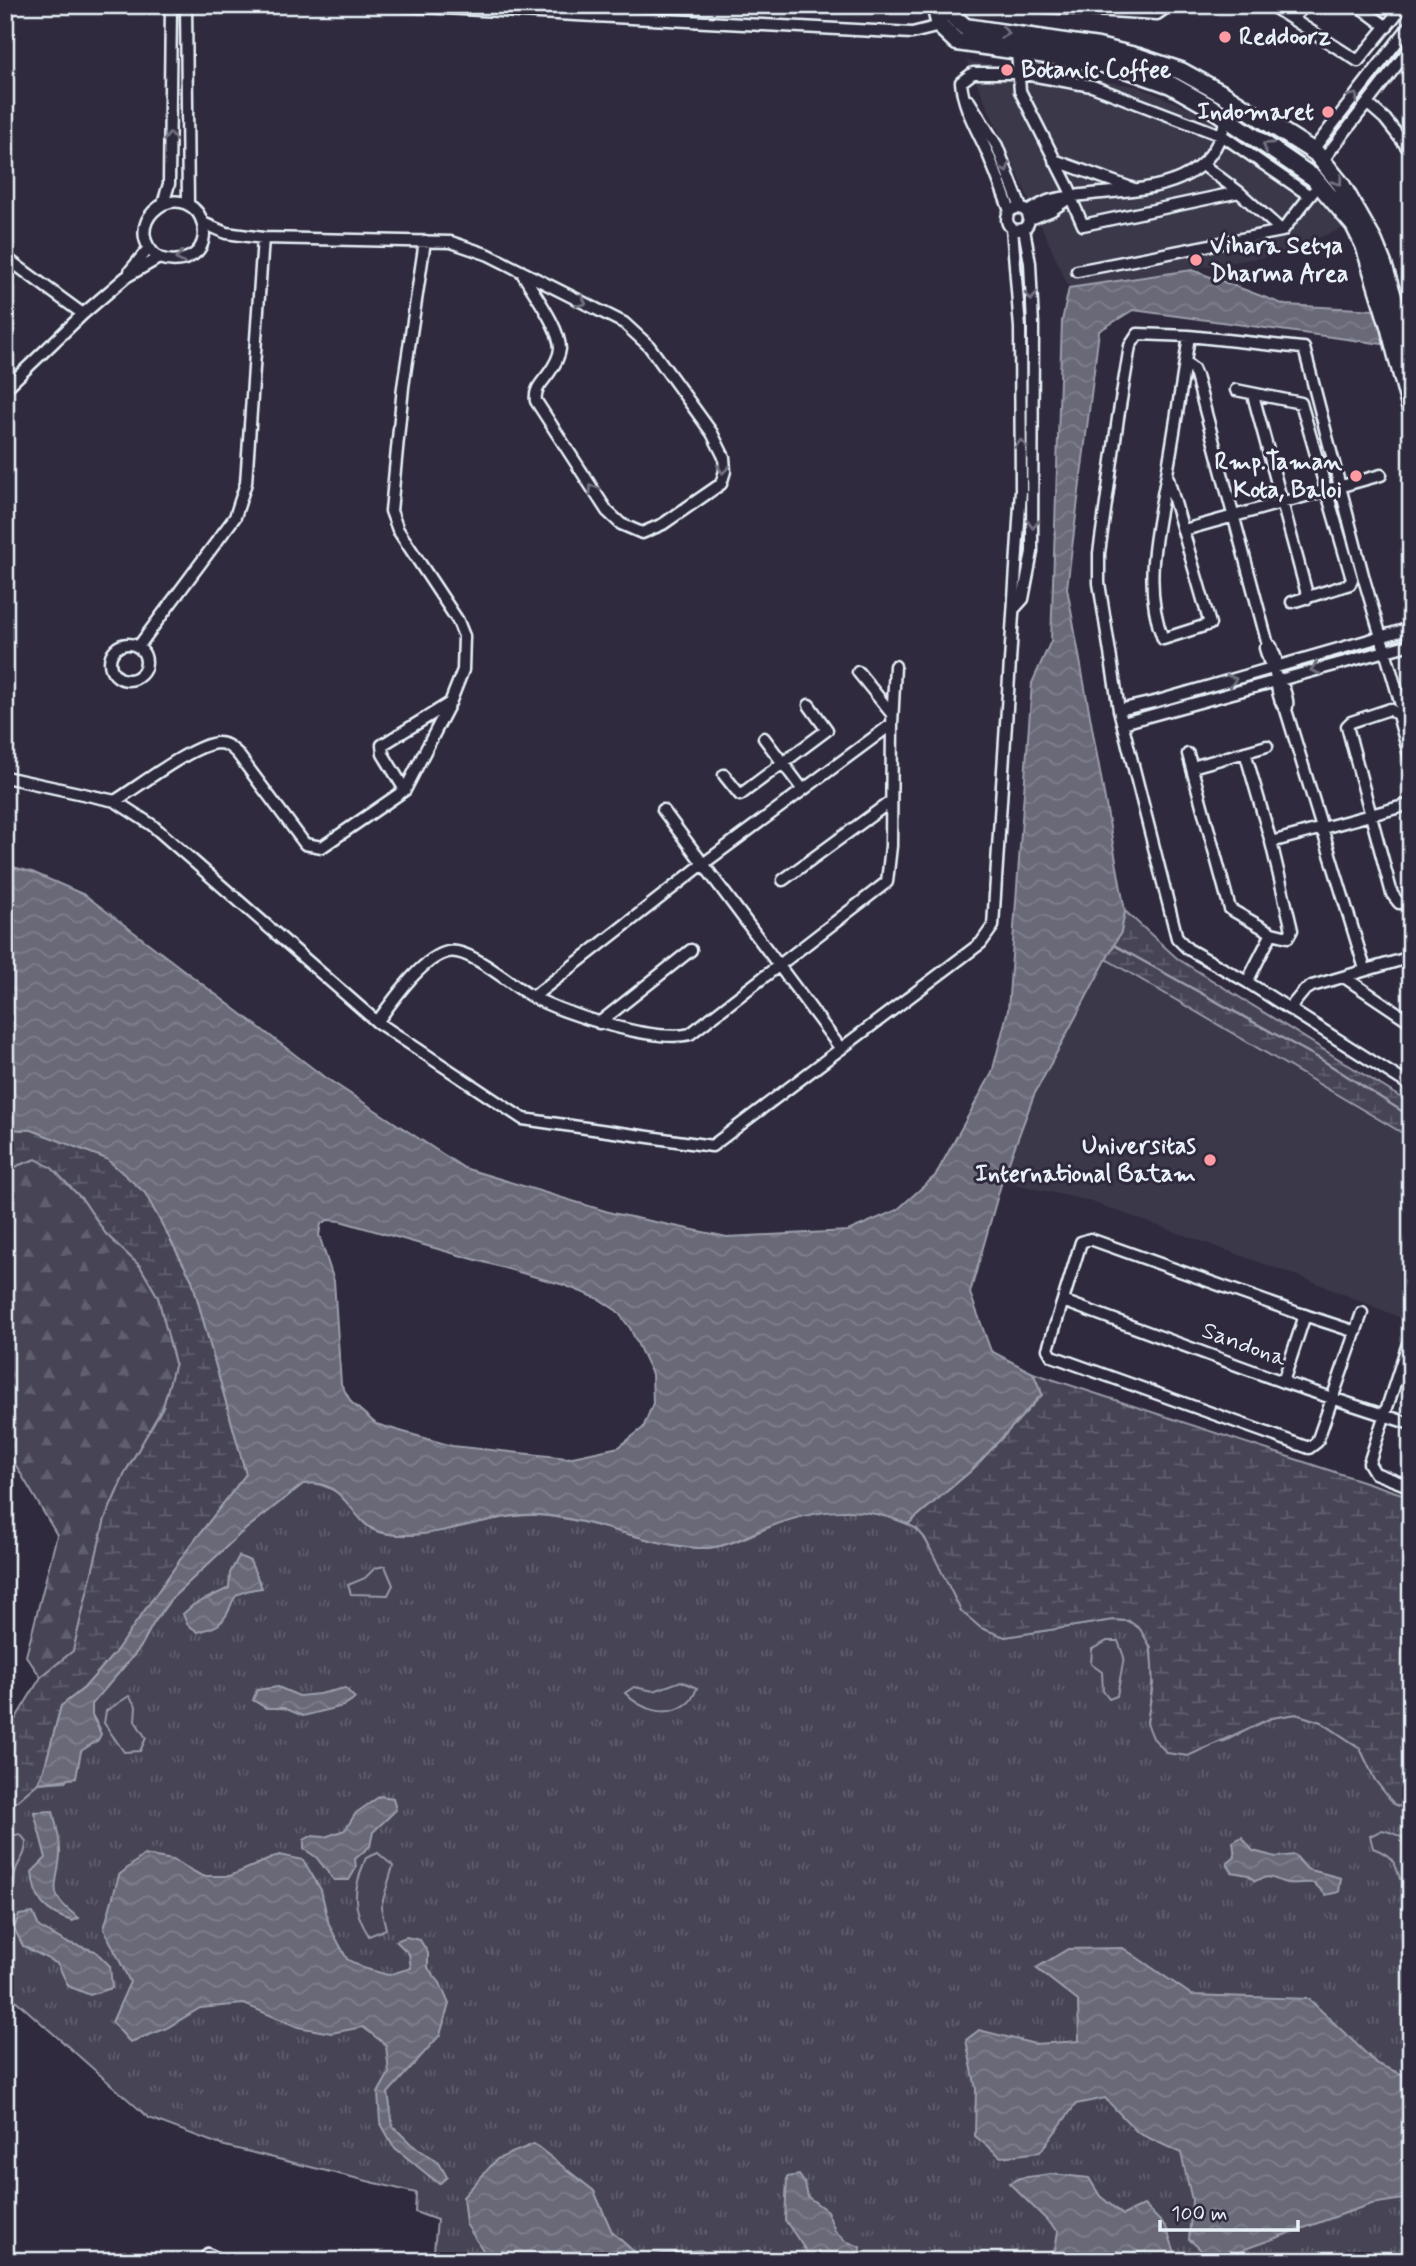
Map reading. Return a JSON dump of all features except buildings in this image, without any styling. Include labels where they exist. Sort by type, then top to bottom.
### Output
[{"type":"highway","points":[[940,12],[957,42],[1017,52],[1139,57],[1181,71],[1223,94],[1317,155],[1348,195],[1383,264],[1411,410]]},
{"type":"highway","points":[[940,12],[954,17],[965,27],[1103,56],[1132,71],[1171,85],[1226,118],[1315,189],[1354,225],[1393,320],[1410,352]]},
{"type":"street","points":[[163,204],[169,184],[171,5]]},
{"type":"street","points":[[186,5],[188,205]]},
{"type":"street","points":[[387,5],[912,33],[940,12]]},
{"type":"street","points":[[1017,5],[1121,9],[1157,14],[1170,5]]},
{"type":"street","points":[[1270,5],[1358,61],[1404,5]]},
{"type":"street","points":[[1292,18],[1307,5]]},
{"type":"street","points":[[1357,5],[1387,27]]},
{"type":"street","points":[[1317,155],[1411,24]]},
{"type":"street","points":[[1317,155],[1367,104],[1411,47]]},
{"type":"street","points":[[1017,52],[1020,91],[1070,190],[1083,225],[1239,192]]},
{"type":"street","points":[[1014,610],[1023,599],[1032,552],[1033,325],[1030,263],[1022,213],[997,146],[962,89],[961,82],[973,73],[1019,73],[1092,86],[1223,135],[1315,189],[1282,231],[1077,271]]},
{"type":"street","points":[[1367,104],[1385,119],[1411,152]]},
{"type":"street","points":[[170,106],[186,106]]},
{"type":"street","points":[[5,777],[115,801],[152,825],[376,1022],[523,1119],[712,1146],[981,943],[993,926],[1019,553],[1021,477],[1020,328],[1012,228],[1007,219],[1022,213],[1052,210],[1072,197],[1138,191],[1160,186],[1203,165],[1223,135],[1226,118]]},
{"type":"street","points":[[1054,160],[1138,191]]},
{"type":"street","points":[[1203,165],[1239,192],[1282,231]]},
{"type":"street","points":[[180,202],[195,209],[203,223],[203,239],[194,255],[177,262],[159,258],[149,248],[144,231],[145,222],[149,215],[163,204],[180,202]]},
{"type":"street","points":[[203,223],[226,233],[263,238],[452,242],[489,255],[521,271],[624,323],[649,346],[712,433],[724,457],[725,471],[721,484],[663,524],[642,533],[621,524],[607,511],[536,401],[536,390],[556,362],[560,347],[554,329],[521,271]]},
{"type":"street","points":[[1012,228],[1024,229]]},
{"type":"street","points":[[203,239],[226,233]]},
{"type":"street","points":[[138,647],[235,517],[246,483],[263,238]]},
{"type":"street","points":[[115,801],[200,747],[218,743],[228,745],[237,753],[305,844],[313,847],[322,847],[405,790],[450,703],[463,670],[464,636],[458,621],[398,530],[391,511],[403,387],[425,241]]},
{"type":"street","points":[[126,277],[149,248]]},
{"type":"street","points":[[5,257],[83,314]]},
{"type":"street","points":[[5,389],[126,277],[159,258]]},
{"type":"street","points":[[1411,739],[1303,348],[1189,336],[1138,334],[1130,346],[1099,553],[1099,583],[1119,710],[1177,938],[1188,949],[1247,982],[1411,1086]]},
{"type":"street","points":[[1167,475],[1210,624],[1163,639],[1155,618],[1152,573],[1156,529],[1189,336]]},
{"type":"street","points":[[1185,363],[1193,369],[1196,376],[1268,645],[1271,646],[1276,659],[1273,665],[1279,699],[1286,710],[1364,969]]},
{"type":"street","points":[[1236,390],[1301,403],[1352,579],[1350,584],[1292,602]]},
{"type":"street","points":[[1253,395],[1308,598]]},
{"type":"street","points":[[1184,530],[1381,475]]},
{"type":"street","points":[[1119,710],[1199,690],[1273,665],[1383,638],[1411,628]]},
{"type":"street","points":[[1122,723],[1278,684],[1411,643]]},
{"type":"street","points":[[376,1022],[428,962],[450,951],[465,953],[533,997],[599,1023],[664,1036],[690,1034],[887,882],[891,846],[895,666]]},
{"type":"street","points":[[858,672],[892,719]]},
{"type":"street","points":[[1199,690],[1201,702]]},
{"type":"street","points":[[405,790],[383,754],[382,745],[450,703]]},
{"type":"street","points":[[724,775],[740,795],[827,730],[809,705]]},
{"type":"street","points":[[1411,762],[1395,711],[1390,709],[1377,713],[1347,726],[1392,894],[1399,904],[1411,903]]},
{"type":"street","points":[[533,997],[892,719]]},
{"type":"street","points":[[764,737],[803,790]]},
{"type":"street","points":[[1192,767],[1267,746]]},
{"type":"street","points":[[1188,754],[1230,909],[1272,933],[1288,937],[1292,930],[1271,842],[1245,752]]},
{"type":"street","points":[[783,880],[890,802]]},
{"type":"street","points":[[1271,842],[1411,804]]},
{"type":"street","points":[[663,810],[841,1049]]},
{"type":"street","points":[[1247,982],[1272,933]]},
{"type":"street","points":[[599,1023],[691,950]]},
{"type":"street","points":[[1289,1009],[1304,990],[1312,986],[1411,957]]},
{"type":"street","points":[[1344,977],[1411,1022]]},
{"type":"street","points":[[1356,1332],[1090,1239],[1082,1242],[1048,1349],[1052,1356],[1309,1448],[1317,1442],[1333,1400],[1356,1332],[1362,1312]]},
{"type":"street","name":"Sandona","points":[[1063,1301],[1333,1400],[1411,1424]]},
{"type":"street","points":[[1283,1382],[1304,1315]]},
{"type":"street","points":[[1411,1334],[1370,1456],[1370,1468],[1375,1473],[1411,1487]]},
{"type":"street","points":[[203,2261],[208,2254],[224,2261]]},
{"type":"shaded area","points":[[967,61],[1136,86],[1222,122],[1326,182],[1354,224],[1272,256],[1069,288]]},
{"type":"shaded area","name":"Universitas International Batam","points":[[1106,959],[1411,1139],[1411,1322],[1311,1281],[1089,1201],[1002,1181],[1034,1095]]},
{"type":"green space","points":[[1125,911],[1178,959],[1411,1104],[1411,1138],[1106,959],[1121,932]]},
{"type":"green space","points":[[5,1129],[32,1130],[107,1159],[145,1192],[192,1280],[246,1474],[185,1553],[114,1654],[84,1688],[61,1706],[38,1783],[5,1811],[5,1736],[41,1677],[73,1651],[105,1519],[126,1471],[163,1407],[175,1363],[158,1297],[140,1266],[106,1234],[83,1200],[52,1168],[36,1159],[19,1165],[5,1175]]},
{"type":"green space","points":[[36,1159],[52,1168],[83,1200],[106,1234],[140,1266],[158,1297],[175,1363],[163,1407],[126,1471],[105,1519],[73,1651],[41,1677],[26,1656],[57,1535],[5,1447],[5,1175],[19,1165]]},
{"type":"green space","points":[[1033,1373],[1411,1497],[1411,1811],[1394,1804],[1375,1780],[1360,1748],[1321,1722],[1296,1714],[1271,1718],[1188,1756],[1167,1753],[1153,1738],[1147,1723],[1153,1684],[1151,1648],[1140,1629],[1129,1621],[1113,1620],[1005,1637],[981,1628],[961,1611],[925,1538],[908,1524],[972,1470],[1042,1395]]},
{"type":"green space","points":[[314,1483],[338,1493],[372,1529],[397,1535],[416,1535],[498,1519],[536,1515],[581,1522],[678,1546],[711,1548],[785,1521],[821,1512],[874,1513],[915,1528],[946,1572],[1005,1637],[1113,1620],[1130,1622],[1140,1629],[1151,1653],[1152,1683],[1147,1723],[1223,1742],[1271,1718],[1296,1714],[1321,1722],[1360,1748],[1375,1780],[1394,1804],[1411,1811],[1411,2261],[433,2261],[437,2220],[415,2212],[416,2193],[221,2145],[149,2118],[5,1991],[5,1811],[38,1783],[66,1781],[81,1751],[100,1729],[92,1715],[92,1704],[140,1648],[171,1599],[242,1532],[303,1484]]},
{"type":"green space","points":[[385,1566],[393,1585],[388,1595],[351,1594],[348,1585],[365,1578],[375,1568]]},
{"type":"green space","points":[[1107,1641],[1118,1641],[1124,1657],[1117,1696],[1109,1699],[1103,1691],[1102,1672],[1091,1664],[1092,1649]]},
{"type":"green space","points":[[681,1681],[697,1688],[689,1702],[672,1711],[647,1708],[625,1693],[634,1687],[654,1691]]},
{"type":"green space","points":[[129,1696],[136,1706],[135,1721],[146,1738],[140,1751],[124,1752],[104,1723],[106,1711]]},
{"type":"green space","points":[[1382,1830],[1405,1840],[1410,1851],[1411,1876],[1400,1879],[1391,1859],[1373,1848],[1370,1836]]},
{"type":"green space","points":[[20,1834],[26,1841],[24,1853],[16,1870],[14,1884],[5,1887],[5,1843],[10,1836]]},
{"type":"green space","points":[[378,1853],[393,1866],[381,1907],[386,1929],[369,1936],[359,1916],[356,1888],[366,1858]]},
{"type":"water","points":[[1192,270],[1285,305],[1377,310],[1383,344],[1133,310],[1099,331],[1067,588],[1125,911],[1121,932],[1034,1095],[1002,1181],[970,1293],[991,1351],[1033,1373],[1042,1394],[972,1470],[908,1524],[870,1513],[833,1511],[796,1518],[730,1543],[707,1548],[677,1546],[588,1523],[544,1515],[505,1517],[432,1533],[396,1535],[370,1527],[329,1487],[303,1484],[242,1532],[171,1599],[140,1648],[92,1704],[92,1715],[101,1734],[98,1740],[81,1751],[76,1778],[38,1783],[61,1706],[84,1688],[114,1654],[185,1553],[246,1474],[192,1280],[145,1193],[107,1159],[32,1130],[5,1129],[5,865],[32,872],[85,895],[323,1076],[464,1168],[612,1213],[727,1237],[848,1231],[897,1210],[935,1176],[992,1073],[1008,1010],[1032,683],[1051,641],[1062,321],[1069,288]],"holes":[[[328,1220],[340,1221],[564,1285],[599,1299],[617,1311],[630,1328],[652,1374],[653,1403],[643,1428],[619,1447],[568,1458],[452,1446],[376,1424],[351,1402],[341,1384],[334,1281],[319,1235],[321,1224]]]},
{"type":"water","points":[[239,1556],[250,1561],[262,1588],[249,1590],[235,1597],[219,1624],[198,1632],[187,1624],[183,1614],[193,1605],[229,1588],[230,1573]]},
{"type":"water","points":[[278,1687],[299,1696],[345,1688],[355,1698],[343,1706],[303,1716],[284,1708],[266,1708],[253,1700],[257,1690]]},
{"type":"water","points":[[380,1796],[393,1798],[396,1810],[373,1832],[370,1846],[355,1859],[356,1868],[349,1880],[334,1880],[316,1857],[304,1849],[304,1840],[311,1836],[325,1837],[345,1830],[356,1813]]},
{"type":"water","points":[[53,1811],[60,1850],[57,1896],[68,1910],[79,1918],[73,1921],[48,1909],[38,1898],[33,1882],[32,1872],[46,1858],[34,1812]]},
{"type":"water","points":[[1242,1837],[1253,1851],[1276,1857],[1295,1855],[1307,1869],[1341,1878],[1339,1892],[1326,1895],[1314,1883],[1286,1883],[1269,1877],[1255,1881],[1248,1875],[1232,1872],[1227,1864],[1235,1857],[1233,1842]]},
{"type":"water","points":[[144,1855],[173,1860],[202,1876],[230,1876],[279,1855],[303,1860],[321,1890],[329,1925],[347,1959],[363,1968],[388,1975],[411,1968],[409,1954],[396,1941],[406,1937],[420,1940],[428,1953],[428,1968],[440,1983],[449,2004],[440,2035],[388,2093],[393,2126],[411,2144],[439,2163],[447,2177],[439,2184],[394,2147],[380,2122],[378,2093],[389,2073],[386,2045],[363,2027],[331,2033],[298,2027],[244,2004],[200,2008],[165,2029],[130,2042],[112,2022],[130,1982],[104,1929],[119,1875]]},
{"type":"water","points":[[33,1913],[39,1927],[66,1942],[95,1951],[110,1966],[112,1988],[90,1995],[68,1986],[58,1964],[23,1946],[14,1928],[19,1915]]},
{"type":"water","points":[[1123,1948],[1192,1995],[1309,1999],[1377,2064],[1411,2078],[1411,2198],[1371,2204],[1245,2249],[1228,2261],[1203,2261],[1200,2249],[1189,2239],[1192,2200],[1181,2153],[1138,2133],[1105,2098],[1076,2104],[1040,2152],[1001,2157],[975,2136],[976,2089],[966,2040],[979,2030],[1035,2044],[1079,2041],[1078,2001],[1036,1968],[1068,1949]]},
{"type":"water","points":[[534,2144],[594,2191],[612,2232],[641,2258],[641,2261],[490,2261],[466,2224],[463,2197],[497,2159]]},
{"type":"water","points":[[1051,2174],[1089,2178],[1100,2196],[1123,2215],[1144,2205],[1166,2227],[1178,2261],[1034,2261],[1055,2250],[1058,2231],[1009,2183],[1020,2178]]},
{"type":"water","points":[[799,2175],[805,2184],[808,2197],[827,2211],[835,2231],[845,2241],[860,2247],[859,2259],[813,2261],[785,2220],[787,2177]]},
{"type":"water","points":[[701,2250],[715,2261],[657,2261],[656,2255]]},
{"type":"waterway","points":[[1114,945],[1322,1060],[1411,1117]]},
{"type":"place","name":"Reddoorz","points":[[1225,37]]},
{"type":"place","name":"Botanic Coffee","points":[[1007,70]]},
{"type":"place","name":"Indomaret","points":[[1328,112]]},
{"type":"place","name":"Vihara Setya Dharma Area","points":[[1196,260]]},
{"type":"place","name":"Rmp.Taman Kota, Baloi","points":[[1356,476]]},
{"type":"place","name":"Universitas International Batam","points":[[1210,1160]]}]
